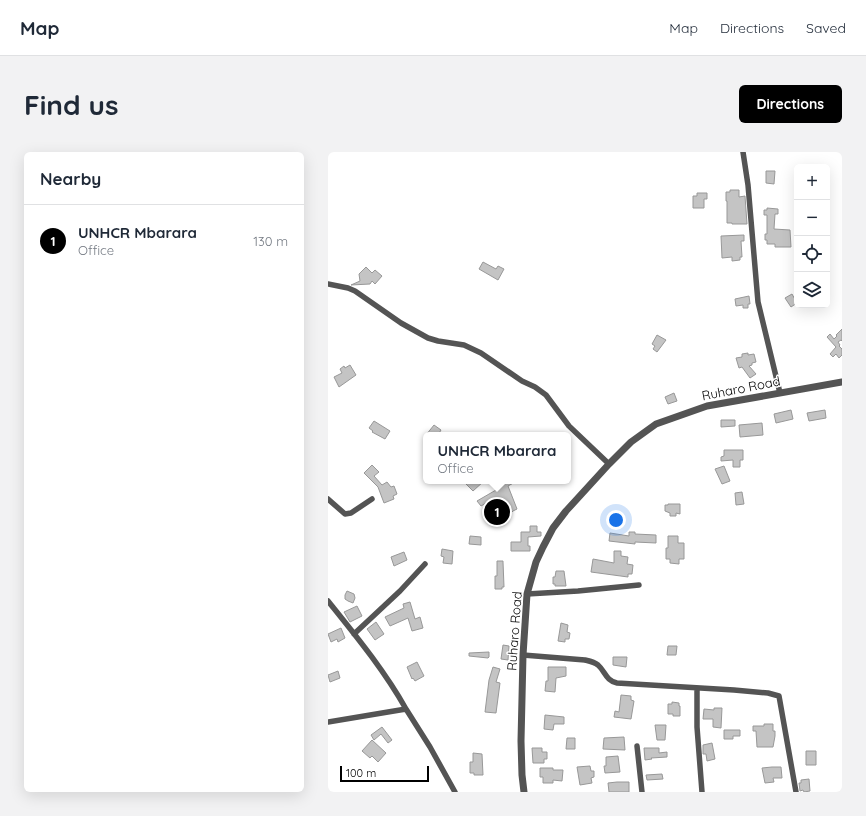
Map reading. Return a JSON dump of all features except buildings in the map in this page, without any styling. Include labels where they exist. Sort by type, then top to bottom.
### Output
[{"type":"street","points":[[743,152],[748,185],[758,302],[780,393]]},
{"type":"street","points":[[328,284],[355,291],[401,323],[428,338],[464,345],[481,352],[522,381],[535,387],[546,395],[569,426],[609,464]]},
{"type":"street","name":"Ruharo Road","points":[[524,792],[521,741],[523,655],[527,594],[536,562],[542,547],[553,528],[579,496],[609,464],[631,442],[656,424],[707,406],[842,382]]},
{"type":"street","points":[[328,499],[345,514],[351,513],[372,499]]},
{"type":"street","points":[[354,634],[400,591],[425,564]]},
{"type":"street","points":[[527,594],[639,585]]},
{"type":"street","points":[[328,601],[385,675],[430,747],[455,792]]},
{"type":"street","points":[[523,655],[585,660],[598,666],[612,682],[624,684],[768,693],[779,696],[796,792]]},
{"type":"street","points":[[697,688],[702,792]]},
{"type":"street","points":[[328,722],[406,709]]},
{"type":"street","points":[[637,746],[642,792]]},
{"type":"place","name":"UNHCR Mbarara","points":[[497,512]]}]
